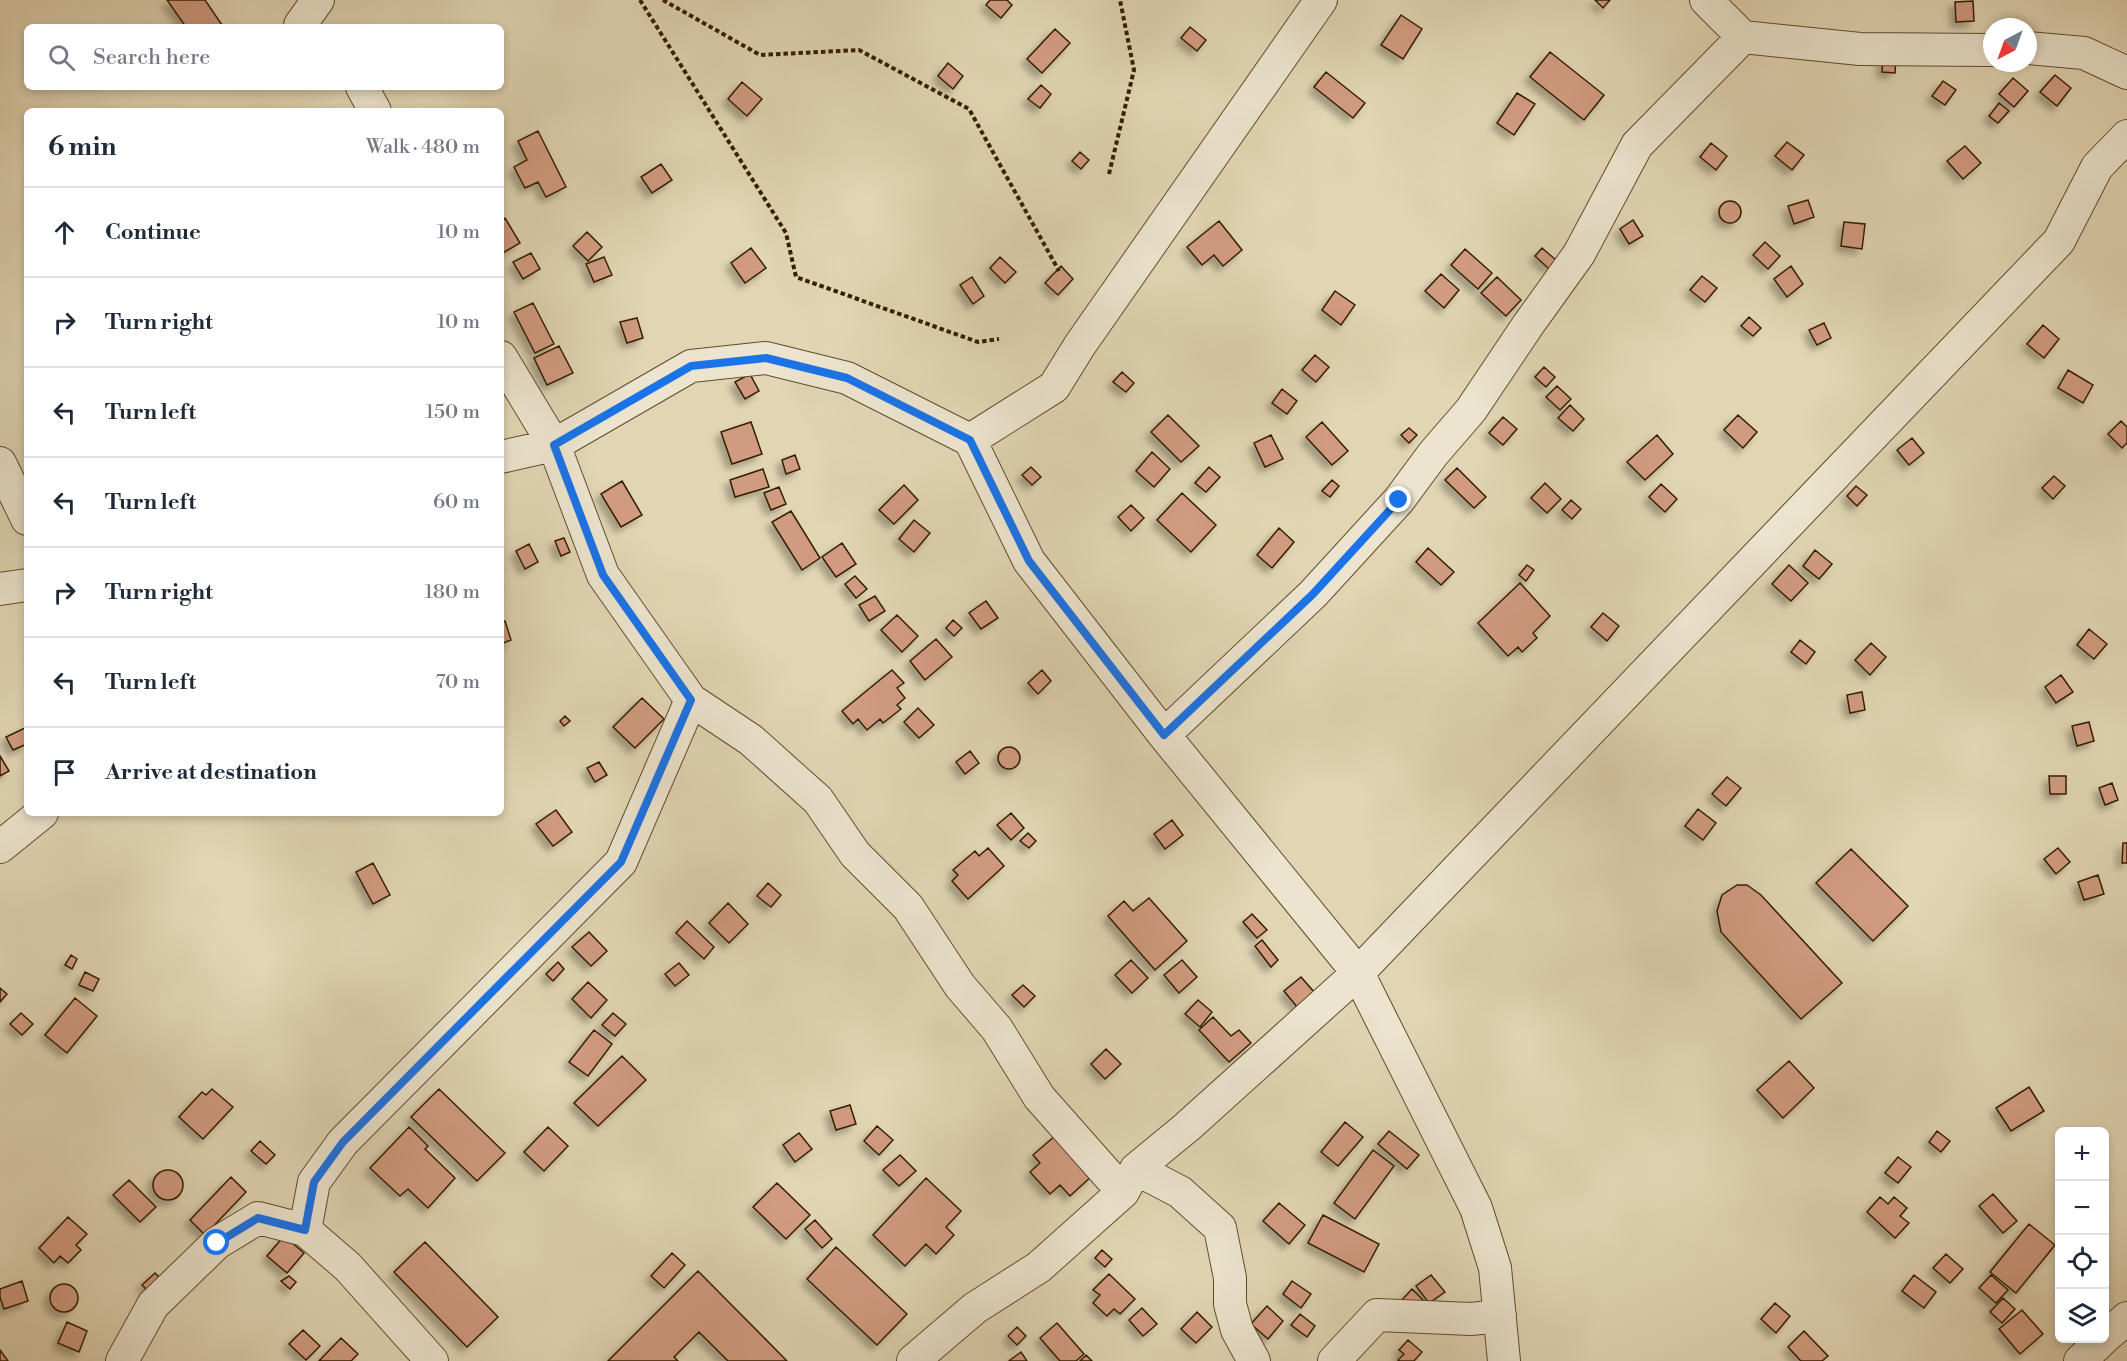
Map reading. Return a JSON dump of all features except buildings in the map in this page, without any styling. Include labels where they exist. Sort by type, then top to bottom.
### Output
[{"type":"street","points":[[301,24],[318,0]]},
{"type":"street","points":[[970,440],[1054,387],[1080,345],[1321,0]]},
{"type":"street","points":[[1706,0],[1743,37],[1860,49],[1983,50]]},
{"type":"street","points":[[1164,735],[1313,594],[1399,500],[1433,454],[1471,410],[1528,325],[1580,254],[1637,145],[1743,37]]},
{"type":"street","points":[[2037,49],[2084,53],[2127,73]]},
{"type":"street","points":[[364,90],[373,108]]},
{"type":"street","points":[[913,1361],[975,1308],[1039,1267],[1186,1127],[1358,973],[2059,241],[2097,167],[2127,136]]},
{"type":"street","points":[[504,456],[554,445],[691,366],[766,358],[847,378],[970,440],[1029,561],[1164,735],[1358,973],[1476,1208],[1495,1268],[1504,1361]]},
{"type":"street","points":[[504,362],[554,445],[603,575],[691,700],[751,740],[818,800],[855,854],[908,907],[960,986],[997,1029],[1039,1097],[1130,1180],[1180,1192],[1220,1228],[1230,1278],[1230,1304],[1237,1330],[1254,1361]]},
{"type":"street","points":[[0,463],[24,513]]},
{"type":"street","points":[[0,589],[24,585]]},
{"type":"street","points":[[305,1230],[314,1182],[343,1142],[621,862],[691,700]]},
{"type":"street","points":[[0,847],[38,816]]},
{"type":"street","points":[[122,1361],[153,1305],[217,1243],[258,1218],[305,1230],[348,1267],[432,1361]]},
{"type":"street","points":[[1334,1361],[1377,1315],[1471,1319],[1500,1316]]},
{"type":"street","points":[[2109,1334],[2127,1318]]},
{"type":"street","points":[[2080,1361],[2099,1343]]},
{"type":"path","points":[[640,0],[786,233],[796,277],[978,342],[999,339]]},
{"type":"path","points":[[663,0],[760,55],[859,50],[969,109],[1059,271]]},
{"type":"path","points":[[1109,174],[1134,70],[1120,0]]},
{"type":"route","points":[[217,1243],[258,1218],[305,1230],[314,1182],[343,1142],[621,862],[691,700],[603,575],[554,445],[691,366],[766,358],[847,378],[970,440],[1029,561],[1164,735],[1313,594],[1399,500]]}]
